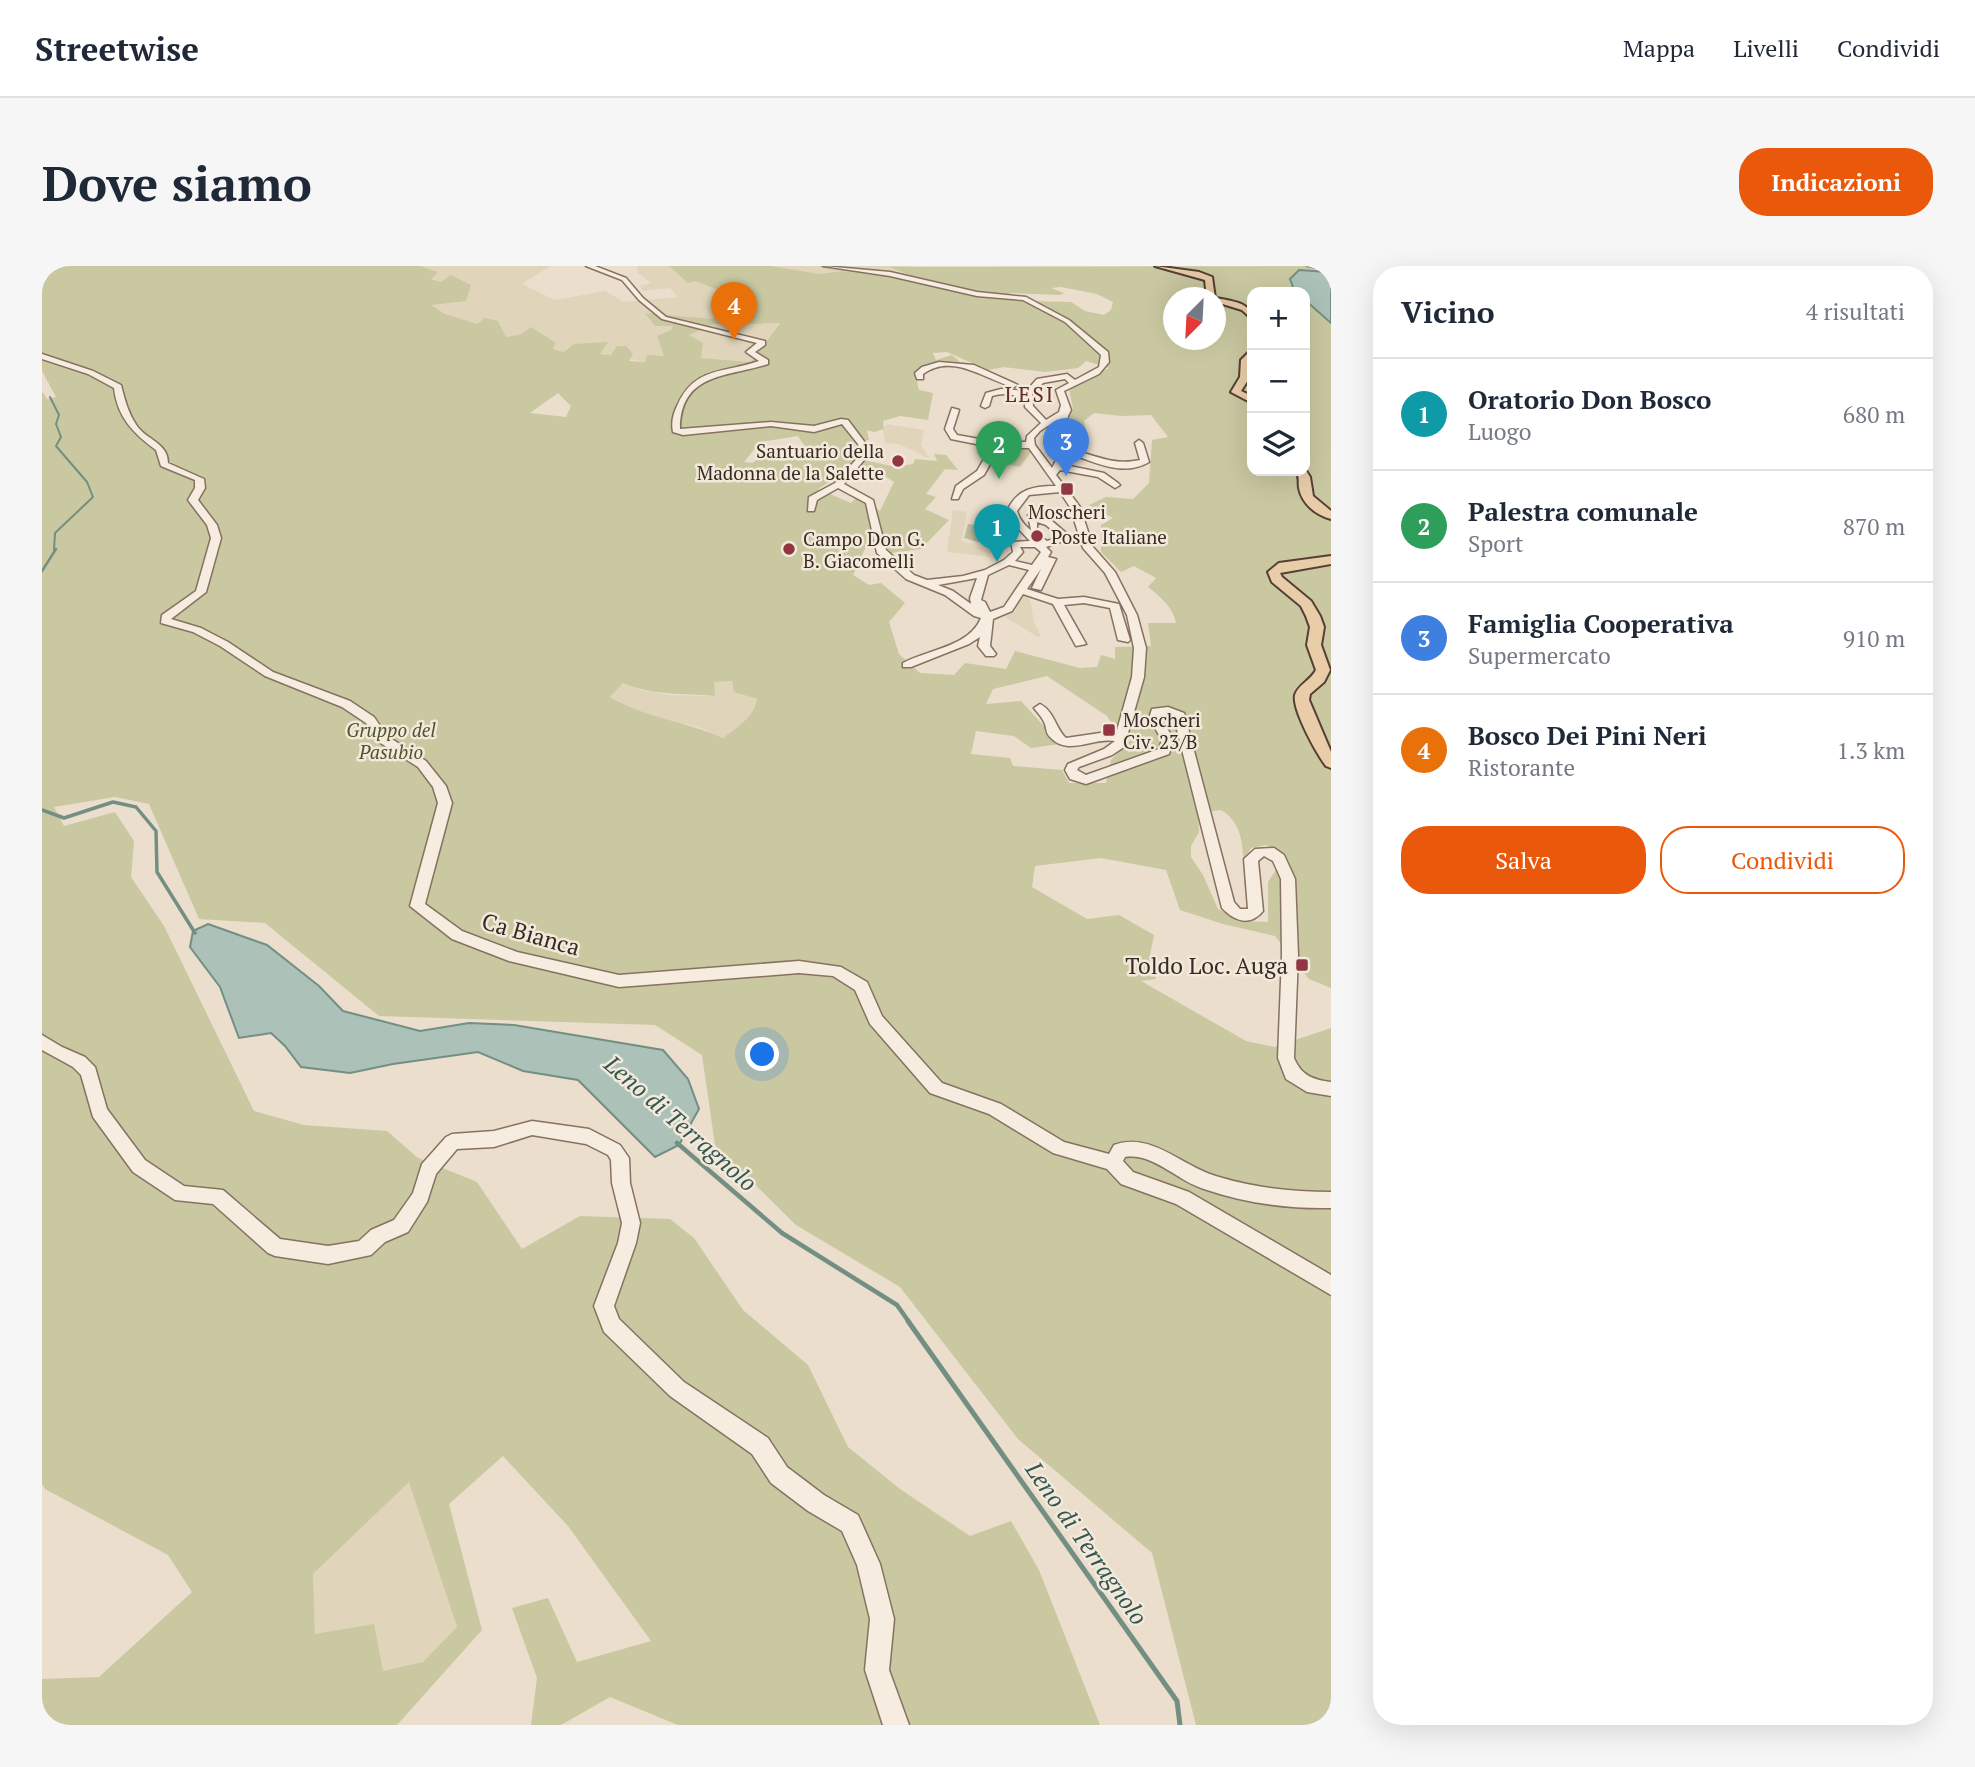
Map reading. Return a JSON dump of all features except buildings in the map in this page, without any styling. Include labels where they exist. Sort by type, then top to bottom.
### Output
[{"type":"main road","points":[[1159,266],[1199,274],[1209,279],[1211,287]]},
{"type":"main road","points":[[1226,303],[1247,311]]},
{"type":"main road","points":[[1247,359],[1245,377],[1236,393],[1247,398]]},
{"type":"main road","points":[[1304,476],[1304,491],[1310,501],[1331,516]]},
{"type":"main road","points":[[1331,560],[1279,567],[1274,572],[1284,588],[1306,604],[1317,628],[1314,645],[1322,670],[1319,679],[1303,693],[1302,700],[1321,749],[1331,763]]},
{"type":"street","points":[[589,266],[624,279],[641,299],[664,318],[762,343],[750,352],[765,362],[718,372],[690,388],[681,404],[676,430],[726,430],[771,424],[814,429],[841,421],[862,444],[865,454],[838,485],[812,499],[811,509]]},
{"type":"street","points":[[826,266],[890,274],[977,294],[1024,298],[1068,321],[1105,354],[1106,364],[1102,370],[1060,390],[1068,411],[1062,420],[1061,430],[1068,442],[1054,470]]},
{"type":"street","name":"Ca Bianca","points":[[42,356],[108,379],[118,387],[120,404],[139,435],[159,446],[165,455],[164,464],[200,480],[200,488],[193,500],[212,525],[216,538],[201,592],[166,617],[165,621],[197,630],[224,644],[269,674],[346,705],[370,720],[383,739],[422,764],[439,786],[445,803],[417,906],[457,935],[514,957],[619,981],[799,967],[836,971],[861,986],[876,1020],[936,1088],[995,1109],[1059,1148],[1114,1163]]},
{"type":"street","points":[[920,377],[919,373],[923,368],[948,365],[978,369],[1029,396]]},
{"type":"street","points":[[1016,388],[1021,376]]},
{"type":"street","points":[[1047,425],[1029,407],[1029,396],[1040,381],[1067,376],[1072,382]]},
{"type":"street","points":[[985,406],[989,395],[1016,388]]},
{"type":"street","points":[[1031,445],[1032,434],[1063,414],[1065,405]]},
{"type":"street","points":[[955,410],[949,429],[951,434],[975,445],[997,440],[1031,445],[1054,470],[1062,489],[1075,508],[1088,548],[1110,572],[1132,615],[1140,648],[1138,677],[1122,739],[1120,744],[1108,752],[1074,764],[1071,770],[1075,776],[1086,780],[1096,778],[1165,751],[1168,740],[1155,718],[1156,712],[1168,711],[1180,716],[1227,904],[1236,914],[1248,916],[1256,911],[1251,859],[1260,852],[1269,851],[1279,858],[1287,879],[1290,955],[1286,1058],[1292,1074],[1313,1087],[1331,1089]]},
{"type":"street","points":[[955,497],[959,488],[981,473],[997,440]]},
{"type":"street","points":[[1065,450],[1111,467],[1145,462],[1144,451],[1139,443]]},
{"type":"street","points":[[1078,470],[1082,461],[1088,457]]},
{"type":"street","points":[[1054,470],[1078,470],[1106,477],[1115,485]]},
{"type":"street","points":[[838,485],[870,502],[879,549],[910,577],[949,593],[988,618]]},
{"type":"street","points":[[1037,588],[1051,562],[1050,556],[1015,520],[1012,511],[1023,492],[1062,489]]},
{"type":"street","points":[[1041,508],[1049,523]]},
{"type":"street","points":[[1012,511],[1043,544],[1067,538],[1049,523],[1031,517],[1032,530]]},
{"type":"street","points":[[927,583],[963,579],[989,572],[1008,562],[1018,552],[1014,544],[1035,544]]},
{"type":"street","points":[[907,665],[928,654],[966,643],[988,618],[1008,609],[1046,552]]},
{"type":"street","points":[[1008,562],[1036,569]]},
{"type":"street","points":[[983,573],[982,582],[976,590],[975,602],[981,604],[990,624],[984,646],[990,654]]},
{"type":"street","points":[[1020,590],[1045,601],[1084,600],[1115,606],[1124,640]]},
{"type":"street","points":[[1057,602],[1080,644]]},
{"type":"street","points":[[1040,708],[1051,722],[1053,733],[1062,741],[1070,743],[1107,736],[1122,739]]},
{"type":"street","points":[[42,1041],[56,1052],[79,1062],[89,1072],[99,1111],[139,1166],[181,1194],[217,1196],[275,1247],[328,1255],[364,1249],[378,1236],[401,1226],[421,1196],[428,1170],[452,1142],[494,1139],[532,1128],[589,1137],[609,1145],[620,1158],[621,1183],[631,1223],[627,1243],[604,1306],[611,1325],[677,1389],[760,1446],[779,1475],[816,1503],[850,1523],[867,1563],[882,1619],[877,1670],[896,1725]]},
{"type":"street","points":[[1331,1200],[1298,1202],[1261,1197],[1199,1180],[1150,1151],[1133,1147],[1120,1150],[1114,1163],[1127,1178],[1182,1198],[1331,1286]]},
{"type":"shaded area","points":[[420,266],[550,266],[522,284],[555,300],[605,291],[624,302],[678,297],[670,288],[643,291],[640,286],[651,283],[637,272],[637,266],[665,266],[670,267],[688,283],[695,281],[726,293],[751,296],[732,301],[746,311],[714,319],[646,313],[655,326],[673,325],[664,356],[645,362],[599,354],[607,343],[564,352],[552,348],[556,344],[522,334],[506,338],[445,314],[430,305],[441,282],[430,278],[437,272]]},
{"type":"shaded area","points":[[771,266],[918,266],[893,268],[920,278],[842,271],[820,274]]},
{"type":"shaded area","points":[[780,322],[751,362],[701,358],[688,335],[714,324]]},
{"type":"shaded area","points":[[887,424],[924,430],[921,445],[930,459],[899,444],[885,443],[883,430]]},
{"type":"shaded area","points":[[953,510],[967,512],[962,541],[990,551],[990,557],[947,552]]},
{"type":"shaded area","points":[[1022,593],[1031,603],[1034,623],[1041,636],[1038,637],[1005,617],[1015,611]]},
{"type":"shaded area","points":[[732,681],[734,692],[757,699],[756,708],[746,721],[723,738],[701,728],[632,710],[610,697],[623,683],[640,690],[669,695],[714,696],[714,682]]},
{"type":"shaded area","points":[[409,1481],[457,1627],[423,1662],[383,1671],[315,1635],[313,1574]]},
{"type":"green space","name":"Gruppo del Pasubio","points":[[42,266],[420,266],[438,272],[431,279],[441,282],[451,275],[471,285],[466,301],[431,305],[445,314],[477,324],[485,318],[498,321],[506,337],[522,334],[531,327],[556,343],[553,349],[564,352],[574,344],[608,342],[600,354],[611,355],[617,346],[626,346],[633,354],[629,361],[645,362],[647,355],[664,356],[657,336],[671,330],[673,326],[655,326],[645,313],[714,319],[716,308],[744,311],[731,301],[749,296],[726,293],[695,281],[688,283],[670,267],[665,266],[771,266],[820,274],[842,271],[916,278],[890,267],[1331,266],[1331,277],[1327,272],[1290,279],[1293,287],[1247,287],[1247,476],[1310,476],[1310,304],[1331,323],[1331,988],[1309,979],[1275,936],[1223,924],[1180,910],[1166,870],[1101,858],[1035,866],[1032,887],[1087,919],[1119,915],[1154,935],[1150,955],[1156,979],[1141,981],[1246,1041],[1274,1047],[1331,1028],[1331,1725],[1196,1725],[1152,1553],[1018,1439],[900,1287],[796,1225],[715,1145],[702,1055],[655,1025],[379,1016],[265,923],[199,919],[149,804],[115,797],[54,807],[64,826],[115,812],[134,841],[131,877],[164,926],[254,1111],[304,1125],[387,1131],[418,1158],[477,1182],[522,1249],[580,1216],[670,1219],[694,1238],[743,1310],[808,1365],[848,1447],[900,1489],[970,1536],[1011,1521],[1039,1570],[1100,1725],[678,1725],[610,1697],[561,1725],[531,1725],[537,1678],[512,1608],[548,1598],[577,1662],[651,1641],[568,1526],[503,1456],[449,1504],[482,1630],[397,1725],[42,1725],[42,1679],[99,1677],[192,1592],[168,1555],[45,1489],[42,1484],[42,391],[47,399],[56,397],[42,371]],"holes":[[[1061,287],[1097,294],[1113,302],[1111,310],[1104,315],[1085,311],[1071,302],[1028,301],[1009,293],[1064,293],[1051,288]],[[780,323],[751,362],[701,358],[703,343],[689,335],[714,324]],[[947,352],[988,370],[1004,367],[1045,372],[1078,368],[1086,361],[1109,368],[1069,388],[1073,409],[1069,417],[1078,429],[1086,430],[1084,421],[1094,413],[1151,415],[1168,437],[1152,440],[1149,483],[1133,499],[1106,497],[1089,505],[1113,518],[1101,525],[1101,552],[1121,572],[1134,566],[1156,578],[1148,587],[1172,612],[1176,623],[1148,623],[1151,646],[1115,647],[1115,659],[1101,655],[1097,667],[1080,668],[1015,651],[1006,669],[965,663],[954,675],[920,673],[899,654],[889,622],[905,603],[881,583],[869,585],[853,575],[869,540],[891,553],[921,549],[949,520],[925,509],[936,497],[926,494],[945,469],[958,470],[946,455],[934,454],[937,461],[915,459],[913,464],[896,467],[854,458],[855,441],[869,440],[867,430],[874,432],[884,429],[883,421],[900,416],[928,420],[933,393],[919,390],[916,376],[939,368],[938,365],[959,365],[959,361],[952,355],[936,360],[933,353]],[[558,393],[571,406],[566,417],[530,413]],[[798,436],[812,457],[772,450],[752,463],[744,462],[760,442]],[[856,465],[879,472],[894,482],[880,511],[857,497],[851,503],[818,489]],[[1047,676],[1107,716],[1116,730],[1134,736],[1111,760],[1106,783],[1069,783],[1062,770],[1013,766],[1010,758],[971,754],[976,731],[1014,736],[1031,748],[1060,744],[1021,701],[986,704],[993,689]],[[732,681],[734,692],[757,699],[749,717],[723,738],[637,710],[610,697],[623,683],[657,692],[715,696],[714,682]],[[1221,810],[1230,817],[1240,834],[1245,888],[1249,888],[1247,855],[1251,848],[1266,845],[1286,854],[1268,882],[1268,922],[1243,921],[1218,909],[1203,875],[1191,857],[1191,846],[1199,832],[1198,813]],[[409,1482],[457,1627],[423,1662],[383,1671],[374,1624],[315,1634],[313,1574]]]},
{"type":"green space","points":[[1002,447],[1029,448],[1031,452],[1020,467],[994,462]]},
{"type":"green space","points":[[968,524],[1001,529],[990,542],[981,542],[964,538]]},
{"type":"water","points":[[1299,270],[1327,272],[1331,277],[1331,323],[1310,304],[1310,287],[1293,287],[1290,279]]},
{"type":"water","points":[[208,924],[267,945],[319,986],[343,1011],[420,1031],[469,1023],[514,1025],[663,1050],[688,1079],[699,1109],[679,1145],[655,1157],[578,1080],[523,1071],[478,1052],[350,1073],[301,1067],[271,1033],[239,1038],[220,987],[190,947],[193,931]]},
{"type":"waterway","points":[[1306,266],[1327,270]]},
{"type":"waterway","name":"Leno di Terragnolo","points":[[50,397],[59,415],[56,424],[61,437],[56,446],[87,482],[93,497],[55,533],[54,550]]},
{"type":"waterway","name":"Leno di Terragnolo","points":[[42,571],[56,549]]},
{"type":"waterway","name":"Leno di Terragnolo","points":[[42,810],[64,818],[113,802],[136,807],[156,831],[157,872],[195,933]]},
{"type":"waterway","name":"Leno di Terragnolo","points":[[677,1143],[782,1233],[897,1305],[909,1322]]},
{"type":"waterway","name":"Leno di Terragnolo","points":[[908,1321],[1177,1701],[1180,1725]]},
{"type":"place","name":"Bosco Dei Pini Neri","points":[[734,340]]},
{"type":"place","name":"Santuario della Madonna de la Salette","points":[[898,461]]},
{"type":"place","name":"Famiglia Cooperativa","points":[[1066,476]]},
{"type":"place","name":"Palestra comunale","points":[[999,479]]},
{"type":"place","name":"Moscheri","points":[[1067,489]]},
{"type":"place","name":"Poste Italiane","points":[[1037,536]]},
{"type":"place","name":"Campo Don G. B. Giacomelli","points":[[789,549]]},
{"type":"place","name":"Oratorio Don Bosco","points":[[997,562]]},
{"type":"place","name":"Moscheri Civ. 23/B","points":[[1109,730]]},
{"type":"place","name":"Toldo Loc. Auga","points":[[1302,965]]},
{"type":"district","name":"LESI","points":[[1030,394]]}]
